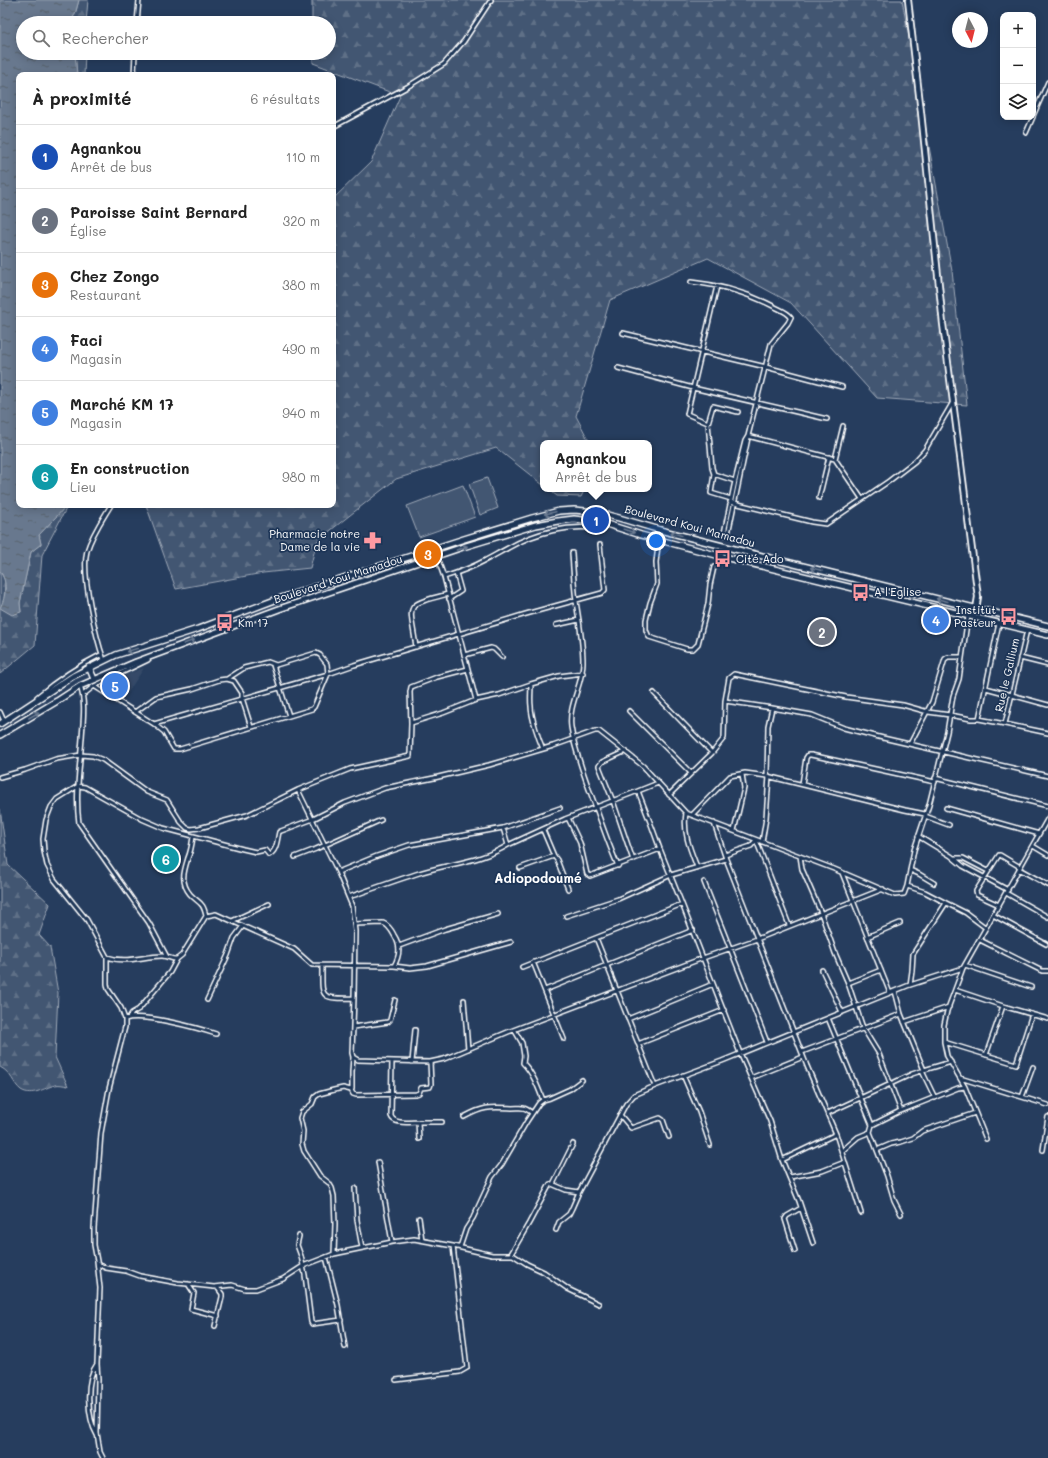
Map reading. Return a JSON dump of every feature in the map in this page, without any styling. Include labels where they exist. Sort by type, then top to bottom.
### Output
[{"type":"main road","name":"Boulevard Koui Mamadou","points":[[2,722],[73,676],[104,660],[198,629],[275,600],[434,549],[547,514],[574,510],[596,512],[660,530],[882,586],[1048,626]]},
{"type":"main road","name":"Boulevard Koui Mamadou","points":[[0,735],[57,702],[80,686],[94,679],[166,651],[279,609],[484,540],[558,520],[574,519],[600,522],[720,556],[1048,635]]},
{"type":"main road","points":[[879,595],[882,586]]},
{"type":"main road","points":[[89,667],[94,679]]},
{"type":"street","points":[[138,16],[139,0]]},
{"type":"street","points":[[336,125],[407,87],[444,64],[464,41],[491,0]]},
{"type":"street","points":[[908,0],[943,324],[978,597],[976,608]]},
{"type":"street","points":[[134,72],[135,60]]},
{"type":"street","points":[[1036,110],[1048,82]]},
{"type":"street","points":[[1026,133],[1032,120]]},
{"type":"street","points":[[691,282],[717,286],[761,300],[790,316],[788,323],[771,344],[735,481],[732,501],[728,534],[726,535],[724,534],[732,501],[748,442],[748,436]]},
{"type":"street","points":[[708,423],[687,414],[717,286]]},
{"type":"street","points":[[623,333],[766,367],[842,387]]},
{"type":"street","points":[[618,368],[693,388],[827,419]]},
{"type":"street","points":[[738,412],[713,406],[708,423],[712,468],[714,474],[711,493],[732,501],[812,522],[826,524],[914,461],[925,450],[953,402]]},
{"type":"street","points":[[835,459],[843,426]]},
{"type":"street","points":[[748,436],[835,459],[862,499]]},
{"type":"street","points":[[819,498],[829,457]]},
{"type":"street","points":[[714,474],[735,481]]},
{"type":"street","points":[[104,660],[90,605],[85,564],[86,552],[94,533],[109,508]]},
{"type":"street","points":[[444,577],[484,562],[509,547],[544,533],[562,529],[590,527],[600,529]]},
{"type":"street","points":[[659,539],[656,562],[657,584],[646,620],[646,630],[649,637],[687,649],[693,649],[696,647],[708,604],[714,566]]},
{"type":"street","points":[[154,724],[604,592],[600,545]]},
{"type":"street","points":[[434,549],[444,577],[476,700]]},
{"type":"street","points":[[572,553],[576,600],[582,639],[582,673],[572,703],[571,713],[573,738],[618,866]]},
{"type":"street","points":[[449,599],[461,591],[456,573]]},
{"type":"street","points":[[416,647],[411,619],[411,610],[422,601],[448,594]]},
{"type":"street","points":[[97,1437],[97,1364],[100,1288],[98,1264],[93,1236],[100,1142],[109,1089],[125,1027],[125,1020],[121,1008],[108,989],[107,957],[87,920],[54,879],[48,866],[44,851],[43,839],[46,820],[51,807],[57,800],[78,786],[85,787],[137,816],[163,828],[256,852],[265,850],[269,855],[274,849],[279,832],[313,819],[345,803],[385,788],[482,767],[599,731],[643,766],[686,813],[800,856],[895,895],[900,895],[904,894],[907,886],[914,850],[929,805],[953,696],[959,679],[968,616]]},
{"type":"street","points":[[556,625],[579,620]]},
{"type":"street","points":[[979,719],[999,623]]},
{"type":"street","name":"Rue le Gallium","points":[[1005,724],[1027,630]]},
{"type":"street","points":[[464,655],[491,648],[502,657]]},
{"type":"street","points":[[83,695],[94,686],[166,651]]},
{"type":"street","points":[[94,686],[154,724],[164,732],[174,749],[180,749],[312,709],[328,674],[327,664],[316,653],[282,664],[273,665]]},
{"type":"street","points":[[30,703],[64,676],[102,654]]},
{"type":"street","points":[[910,744],[928,712],[945,659],[948,657],[962,657]]},
{"type":"street","points":[[1020,658],[1048,665]]},
{"type":"street","points":[[227,679],[244,668],[271,662],[289,716]]},
{"type":"street","points":[[0,777],[56,759],[81,755],[93,756],[103,760],[147,792],[167,800],[181,822],[187,828],[199,828],[247,815],[298,790],[357,767],[410,756],[411,687],[468,668]]},
{"type":"street","points":[[411,723],[443,713],[476,700],[499,695],[559,676],[582,673]]},
{"type":"street","points":[[669,795],[712,753],[724,738],[725,701],[729,678],[734,674],[846,697],[903,706],[971,720],[979,719],[1048,733]]},
{"type":"street","points":[[135,712],[156,697],[227,679],[234,681],[242,693],[250,727]]},
{"type":"street","points":[[531,684],[532,714],[539,740],[544,749]]},
{"type":"street","points":[[80,686],[83,695],[84,711],[77,808],[79,823],[149,923],[167,957]]},
{"type":"street","points":[[986,688],[1048,705]]},
{"type":"street","points":[[654,693],[712,753]]},
{"type":"street","points":[[725,701],[812,715],[844,728],[1048,776]]},
{"type":"street","points":[[762,842],[766,818],[768,726],[772,708]]},
{"type":"street","points":[[629,711],[691,774]]},
{"type":"street","points":[[0,712],[2,722]]},
{"type":"street","points":[[626,751],[602,762],[599,764],[599,769],[613,801],[633,860]]},
{"type":"street","points":[[802,784],[806,758],[808,755],[811,755],[935,780],[1048,806]]},
{"type":"street","points":[[734,831],[744,788],[742,774]]},
{"type":"street","points":[[692,815],[730,776],[742,774],[768,776],[802,784],[925,815],[949,825]]},
{"type":"street","points":[[349,897],[417,873],[465,862],[499,851],[508,845],[568,818],[658,783]]},
{"type":"street","points":[[298,790],[338,872],[352,906],[355,924],[353,1057],[351,1090]]},
{"type":"street","points":[[638,791],[740,1053],[770,1121],[782,1160],[790,1177],[813,1243]]},
{"type":"street","points":[[338,872],[409,845],[503,828],[560,808]]},
{"type":"street","points":[[946,808],[1040,834]]},
{"type":"street","points":[[686,813],[685,832],[697,867]]},
{"type":"street","points":[[568,818],[580,844],[588,875],[593,876],[660,849]]},
{"type":"street","points":[[986,1138],[965,1087],[951,1062],[944,1042],[944,1025],[964,966],[1048,818]]},
{"type":"street","points":[[295,857],[381,820]]},
{"type":"street","points":[[714,823],[724,855],[803,1057],[836,1134],[861,1214]]},
{"type":"street","points":[[503,828],[508,845]]},
{"type":"street","points":[[543,830],[568,889]]},
{"type":"street","points":[[125,1020],[139,1008],[170,972],[206,916],[204,907],[190,894],[183,878],[183,872],[190,853],[193,836]]},
{"type":"street","points":[[918,836],[954,858],[963,866],[1048,917]]},
{"type":"street","points":[[724,855],[751,846],[756,840]]},
{"type":"street","points":[[756,840],[789,925]]},
{"type":"street","points":[[1033,846],[1048,855]]},
{"type":"street","points":[[999,905],[977,895],[976,893],[988,871],[1000,855],[1048,885]]},
{"type":"street","points":[[520,868],[554,856]]},
{"type":"street","points":[[800,856],[802,869],[822,913],[863,1028],[879,1054],[901,1111]]},
{"type":"street","points":[[954,858],[963,858],[988,871]]},
{"type":"street","points":[[566,916],[618,899],[670,876],[726,859]]},
{"type":"street","points":[[910,870],[934,883]]},
{"type":"street","points":[[842,873],[890,993]]},
{"type":"street","points":[[704,882],[767,1042]]},
{"type":"street","points":[[907,886],[925,892],[966,913],[986,928]]},
{"type":"street","points":[[353,1057],[358,1060],[412,1062],[430,1062],[444,1059],[555,1014],[703,958],[758,939],[789,925],[883,889]]},
{"type":"street","points":[[910,985],[913,954],[946,903]]},
{"type":"street","points":[[232,921],[269,904]]},
{"type":"street","points":[[522,967],[682,904]]},
{"type":"street","points":[[206,916],[216,914],[294,949],[312,965],[322,966],[354,965],[410,968],[427,966],[511,942]]},
{"type":"street","points":[[399,946],[498,914]]},
{"type":"street","points":[[993,915],[1046,944]]},
{"type":"street","points":[[867,937],[900,923]]},
{"type":"street","points":[[355,924],[386,924],[392,930],[399,946],[398,959],[394,966]]},
{"type":"street","points":[[207,1000],[228,955],[234,938],[243,926]]},
{"type":"street","points":[[545,990],[693,930]]},
{"type":"street","points":[[596,938],[654,1086]]},
{"type":"street","points":[[980,940],[1042,972],[1048,971]]},
{"type":"street","points":[[107,957],[124,961],[157,956],[177,959]]},
{"type":"street","points":[[533,962],[564,1039]]},
{"type":"street","points":[[322,966],[322,991],[324,995],[329,998],[354,998]]},
{"type":"street","points":[[556,1230],[559,1222],[568,1214],[620,1115],[632,1097],[654,1086],[794,1032],[855,1006],[964,966],[1031,987]]},
{"type":"street","points":[[822,970],[842,1012]]},
{"type":"street","points":[[848,983],[881,970]]},
{"type":"street","points":[[628,1018],[713,984]]},
{"type":"street","points":[[955,990],[1048,1019]]},
{"type":"street","points":[[895,991],[901,1014],[935,1098]]},
{"type":"street","points":[[353,1027],[388,1022],[390,1020],[395,1000]]},
{"type":"street","points":[[464,1000],[468,1049]]},
{"type":"street","points":[[986,1055],[1003,1006]]},
{"type":"street","points":[[904,1022],[949,1007]]},
{"type":"street","points":[[638,1044],[724,1010]]},
{"type":"street","points":[[802,1052],[901,1014]]},
{"type":"street","points":[[944,1042],[1016,1064],[1032,1014]]},
{"type":"street","points":[[129,1018],[176,1023],[216,1034]]},
{"type":"street","points":[[828,1018],[872,1125],[870,1132],[887,1176],[894,1200],[901,1214]]},
{"type":"street","points":[[412,1062],[415,1030]]},
{"type":"street","points":[[515,1030],[522,1043],[524,1056],[523,1063],[528,1067],[534,1078],[543,1100]]},
{"type":"street","points":[[751,1078],[803,1057]]},
{"type":"street","points":[[392,1061],[391,1116],[393,1121],[442,1122]]},
{"type":"street","points":[[334,1254],[334,1196],[332,1188],[318,1173],[304,1151],[302,1144],[303,1131],[300,1118],[302,1112],[312,1104],[315,1097],[319,1094],[344,1088],[351,1090],[353,1094],[419,1093],[421,1088],[430,1087],[430,1062]]},
{"type":"street","points":[[828,1113],[891,1084],[951,1062]]},
{"type":"street","points":[[1022,1097],[1033,1067]]},
{"type":"street","points":[[683,1075],[699,1112],[710,1145]]},
{"type":"street","points":[[960,1078],[1048,1105]]},
{"type":"street","points":[[460,1247],[466,1229],[473,1218],[492,1178],[539,1103],[570,1089],[582,1080]]},
{"type":"street","points":[[872,1125],[901,1111],[958,1088],[965,1087]]},
{"type":"street","points":[[464,1117],[475,1111],[491,1106],[526,1108],[532,1113]]},
{"type":"street","points":[[877,1150],[912,1138],[922,1131],[975,1113]]},
{"type":"street","points":[[620,1115],[631,1128],[660,1118],[663,1120],[669,1137]]},
{"type":"street","points":[[1043,1150],[1048,1118]]},
{"type":"street","points":[[418,1122],[419,1139]]},
{"type":"street","points":[[842,1151],[860,1136],[870,1132]]},
{"type":"street","points":[[782,1160],[836,1134]]},
{"type":"street","points":[[511,1254],[529,1224],[549,1185],[553,1184],[573,1144]]},
{"type":"street","points":[[378,1162],[392,1242]]},
{"type":"street","points":[[790,1177],[822,1171],[845,1162]]},
{"type":"street","points":[[553,1184],[566,1190],[579,1192]]},
{"type":"street","points":[[355,1188],[357,1220],[362,1248]]},
{"type":"street","points":[[795,1251],[785,1219],[787,1216],[801,1208]]},
{"type":"street","points":[[419,1218],[422,1240]]},
{"type":"street","points":[[299,1236],[297,1245],[300,1252],[307,1285],[311,1322],[312,1324],[316,1324],[341,1320]]},
{"type":"street","points":[[98,1264],[106,1268],[126,1271],[140,1276],[188,1284],[217,1287],[227,1285],[245,1289],[261,1288],[283,1279],[303,1266],[334,1254],[414,1239],[460,1247],[492,1255],[511,1254],[598,1304]]},
{"type":"street","points":[[396,1380],[460,1372],[467,1368],[453,1246]]},
{"type":"street","points":[[326,1257],[338,1305],[345,1347]]},
{"type":"street","points":[[99,1272],[102,1266]]},
{"type":"street","points":[[188,1284],[194,1293],[191,1309],[218,1316]]},
{"type":"street","points":[[215,1326],[222,1295],[217,1287]]},
{"type":"street","points":[[97,1364],[91,1380],[90,1419],[103,1458]]},
{"type":"shaded area","points":[[144,668],[121,703],[97,687],[133,672]]},
{"type":"green space","points":[[79,0],[88,0],[87,16],[74,16]]},
{"type":"green space","points":[[312,0],[902,0],[952,271],[967,405],[877,398],[791,303],[708,258],[610,300],[576,416],[588,440],[540,440],[540,483],[496,448],[396,479],[317,541],[310,568],[263,573],[176,589],[147,508],[336,508],[336,196],[371,162],[400,96],[313,63],[313,60],[336,60],[336,16],[312,16]]},
{"type":"green space","points":[[76,60],[85,60],[84,72],[77,72]]},
{"type":"green space","points":[[487,478],[498,508],[480,515],[469,484]]},
{"type":"green space","points":[[463,485],[475,517],[419,537],[407,506]]},
{"type":"green space","points":[[552,492],[584,492],[581,497],[557,496]]},
{"type":"green space","points":[[64,508],[66,508],[42,555],[35,645],[0,674],[0,571],[5,581],[4,600],[21,612],[20,603],[31,552],[41,544],[39,535]]},
{"type":"green space","points":[[0,809],[8,865],[50,904],[39,935],[50,947],[58,993],[55,1057],[68,1086],[51,1086],[29,1093],[21,1090],[10,1075],[0,1067]]},
{"type":"water","points":[[0,0],[79,0],[74,16],[16,16],[16,60],[76,60],[77,72],[16,72],[16,508],[64,508],[39,535],[41,544],[31,552],[20,603],[21,612],[12,615],[0,608],[4,599],[5,584],[3,575],[0,571]]},
{"type":"place","name":"Agnankou","points":[[596,520]]},
{"type":"place","name":"Pharmacie notre Dame de la vie","points":[[373,540]]},
{"type":"place","name":"Chez Zongo","points":[[428,554]]},
{"type":"place","name":"Cité Ado","points":[[723,559]]},
{"type":"place","name":"A l'Eglise","points":[[861,592]]},
{"type":"place","name":"Institut Pasteur","points":[[1009,616]]},
{"type":"place","name":"Faci","points":[[936,620]]},
{"type":"place","name":"Km 17","points":[[225,623]]},
{"type":"place","name":"Paroisse Saint Bernard","points":[[822,632]]},
{"type":"place","name":"Marché KM 17","points":[[115,686]]},
{"type":"place","name":"En construction","points":[[166,859]]},
{"type":"district","name":"Adiopodoumé","points":[[538,878]]}]
